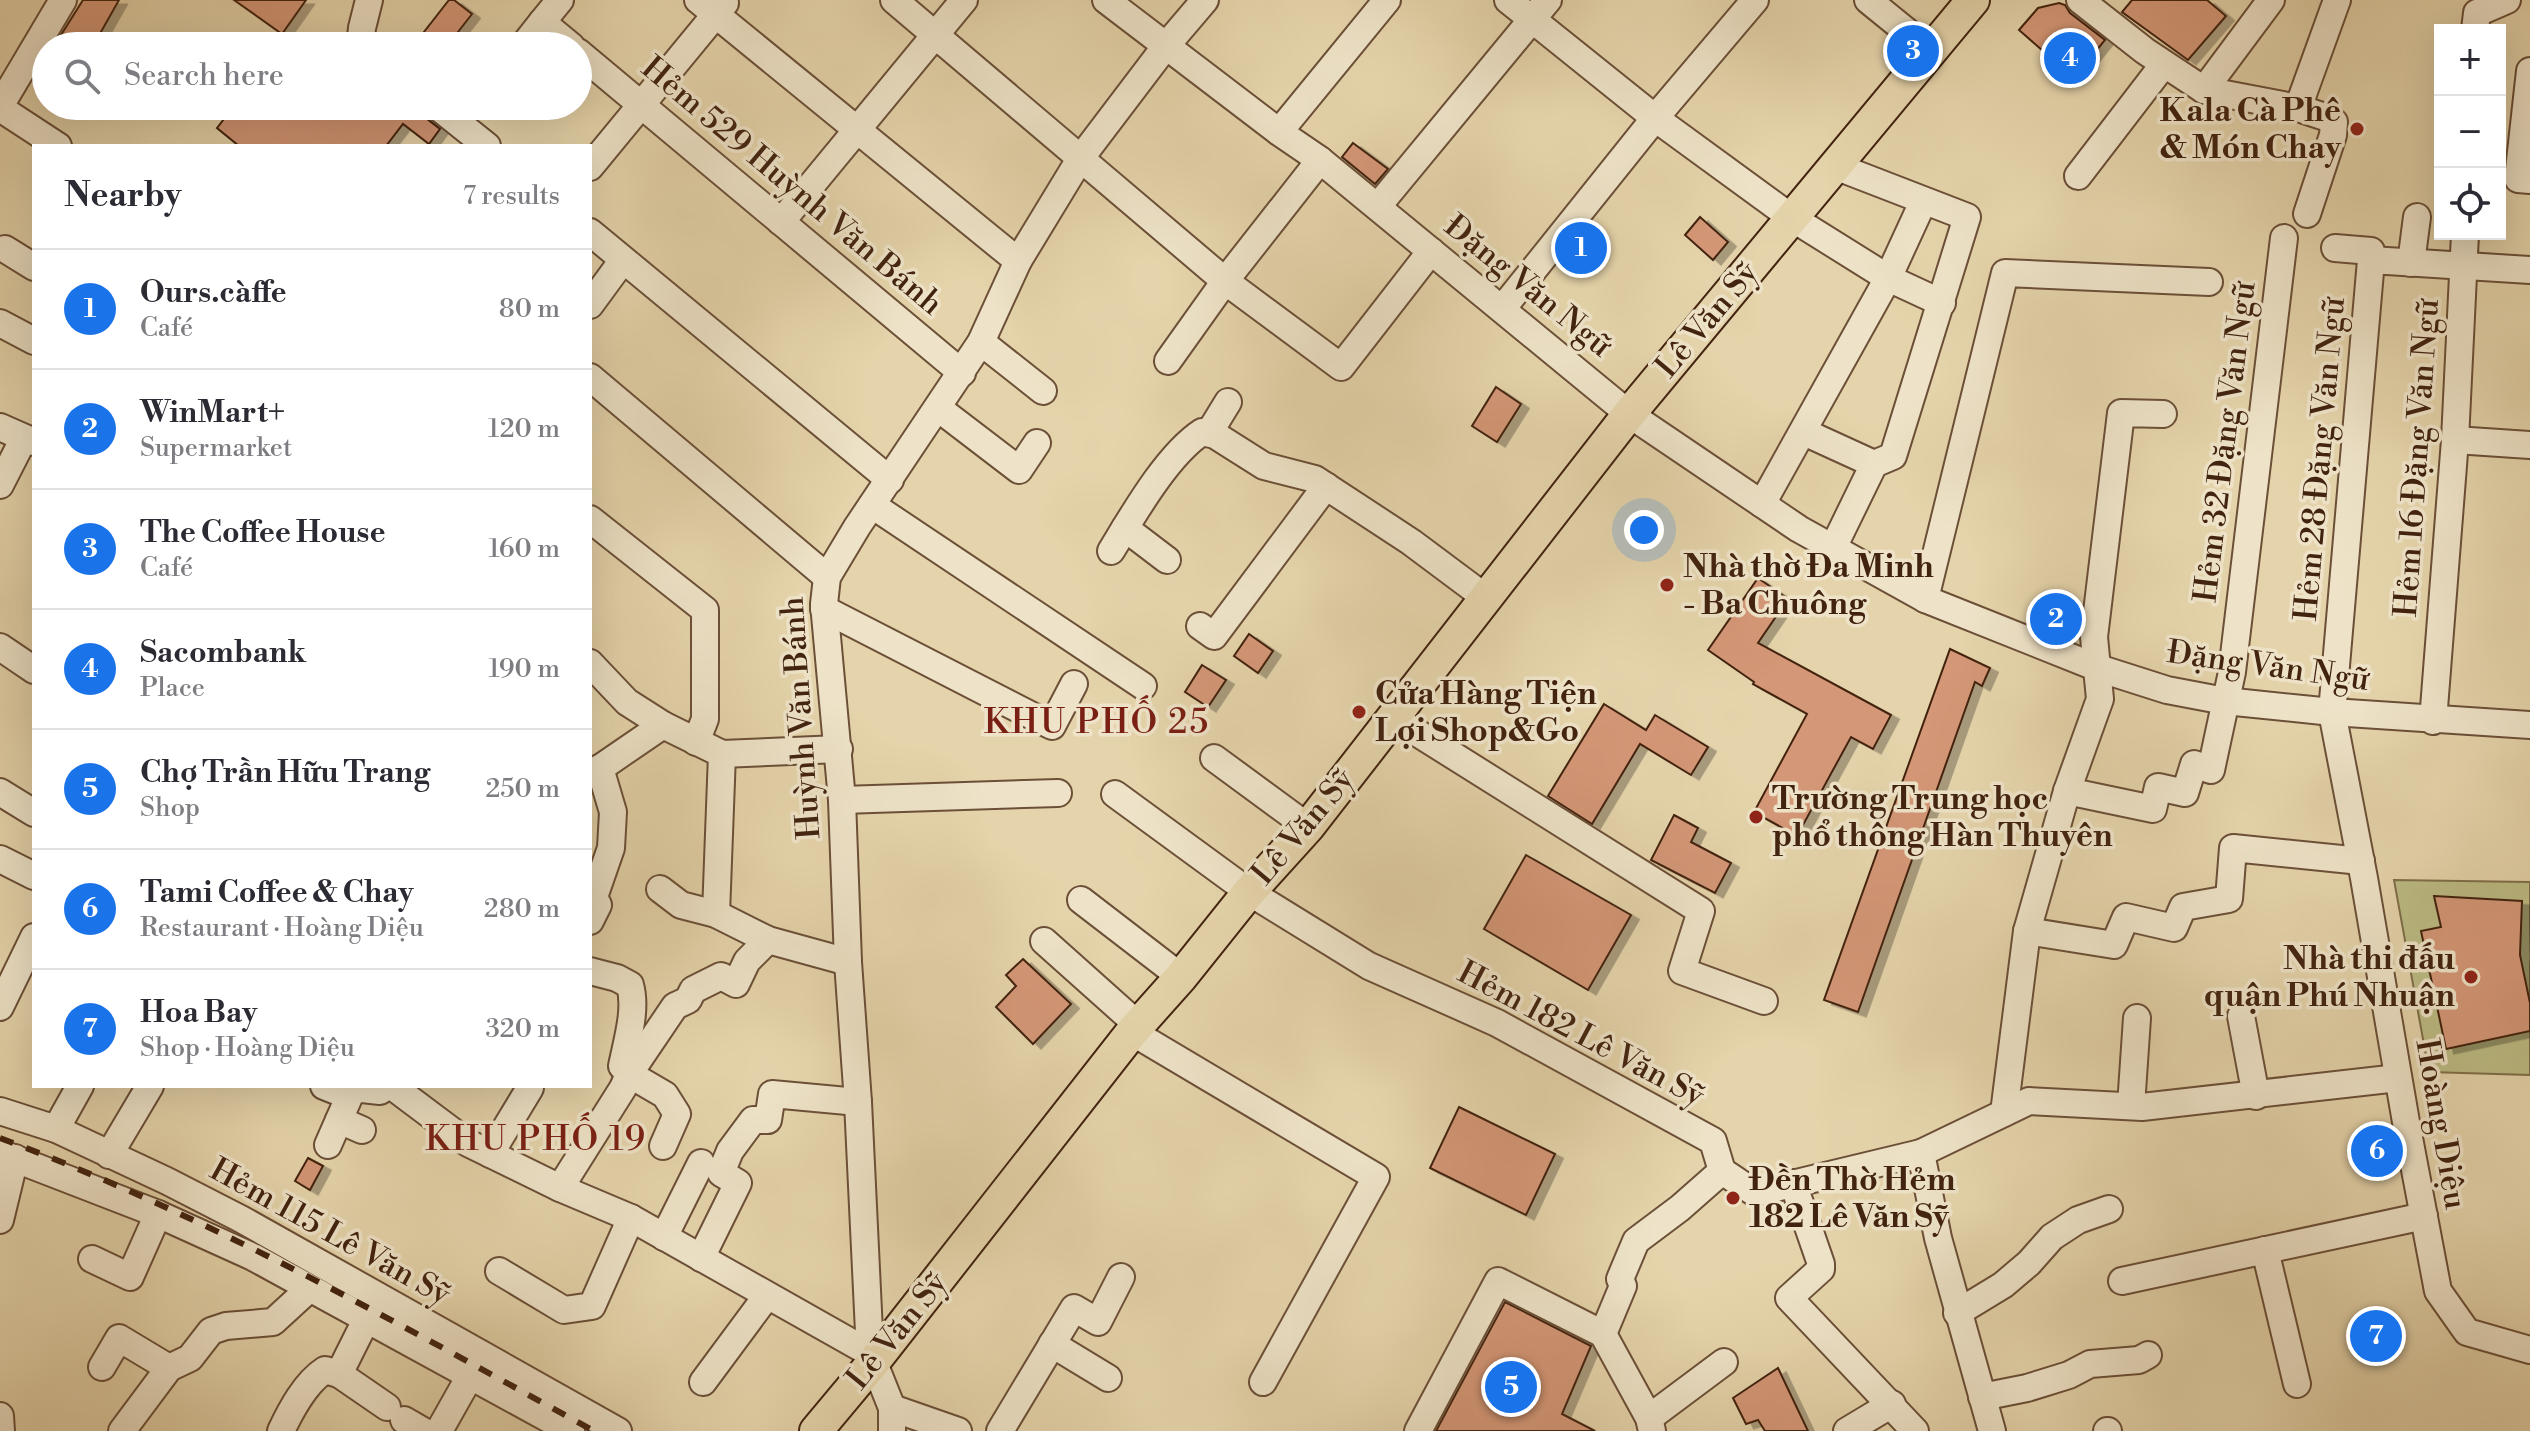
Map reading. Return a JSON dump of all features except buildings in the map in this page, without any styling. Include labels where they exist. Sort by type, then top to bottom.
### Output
[{"type":"main road","name":"Lê Văn Sỹ","points":[[816,1431],[1135,1028],[1308,827],[1629,414],[1973,0]]},
{"type":"street","points":[[44,32],[63,0]]},
{"type":"street","points":[[362,32],[369,0]]},
{"type":"street","points":[[534,32],[560,0]]},
{"type":"street","points":[[894,0],[1225,281],[1341,367],[1431,251]]},
{"type":"street","name":"Hẻm 529 Huỳnh Văn Bánh","points":[[781,222],[964,0]]},
{"type":"street","name":"Đặng Văn Ngữ","points":[[1106,0],[1320,160],[1629,414],[1762,504],[1925,599],[2098,668],[2167,690],[2225,701],[2332,712],[2530,725]]},
{"type":"street","name":"Huỳnh Văn Bánh","points":[[892,1419],[871,1358],[839,749],[824,609],[827,577],[981,342],[1018,261],[1080,159],[1205,0]]},
{"type":"street","points":[[1279,132],[1387,0]]},
{"type":"street","points":[[1508,0],[1540,10],[1655,118],[1792,218],[1888,278],[1942,303]]},
{"type":"street","points":[[1502,309],[1655,118],[1755,0]]},
{"type":"street","points":[[1868,0],[1932,52]]},
{"type":"street","points":[[2080,0],[2164,64],[2204,90],[2298,108],[2331,119],[2335,128],[2307,214]]},
{"type":"street","points":[[2204,90],[2271,0]]},
{"type":"street","points":[[2298,108],[2337,0]]},
{"type":"street","points":[[2476,24],[2477,13],[2507,0]]},
{"type":"street","points":[[592,164],[714,5],[859,131],[1018,261]]},
{"type":"street","points":[[1378,206],[1540,10]]},
{"type":"street","points":[[542,22],[554,32]]},
{"type":"street","points":[[32,53],[0,107],[55,144]]},
{"type":"street","name":"Hẻm 529 Huỳnh Văn Bánh","points":[[592,64],[962,373]]},
{"type":"street","points":[[2078,176],[2164,64]]},
{"type":"street","points":[[2524,180],[2530,71]]},
{"type":"street","points":[[471,120],[486,144]]},
{"type":"street","points":[[1168,361],[1225,281],[1320,160]]},
{"type":"street","points":[[1833,548],[1874,464],[1893,456],[1967,217],[1835,166]]},
{"type":"street","points":[[1762,504],[1888,278],[1923,202]]},
{"type":"street","points":[[2411,263],[2417,217]]},
{"type":"street","points":[[592,234],[890,480]]},
{"type":"street","name":"Hẻm 32 Đặng Văn Ngữ","points":[[2067,791],[2153,809],[2158,787],[2185,793],[2194,764],[2211,770],[2232,672],[2284,238]]},
{"type":"street","points":[[2463,267],[2465,240]]},
{"type":"street","name":"Hẻm 28 Đặng Văn Ngữ","points":[[2332,712],[2371,260],[2371,251],[2335,248]]},
{"type":"street","points":[[5,249],[32,266]]},
{"type":"street","points":[[592,302],[623,260]]},
{"type":"street","name":"Hẻm 28 Đặng Văn Ngữ","points":[[2371,260],[2463,267]]},
{"type":"street","name":"Hẻm 16 Đặng Văn Ngữ","points":[[2433,721],[2455,440],[2463,267],[2530,270]]},
{"type":"street","points":[[1925,599],[2005,273],[2209,282]]},
{"type":"street","points":[[0,323],[32,340]]},
{"type":"street","points":[[981,342],[1043,391]]},
{"type":"street","points":[[592,379],[827,577]]},
{"type":"street","points":[[1209,433],[1228,402]]},
{"type":"street","points":[[938,408],[1019,470],[1037,443]]},
{"type":"street","points":[[2004,1113],[2027,931],[2067,791],[2100,699],[2094,637],[2121,413],[2163,414]]},
{"type":"street","points":[[1111,551],[1191,439],[1202,432],[1209,433],[1264,466],[1315,479],[1411,542],[1486,598]]},
{"type":"street","points":[[1804,432],[1874,464]]},
{"type":"street","points":[[0,485],[19,436]]},
{"type":"street","points":[[2455,440],[2530,445]]},
{"type":"street","points":[[1200,626],[1214,636],[1326,486]]},
{"type":"street","points":[[872,505],[1143,686]]},
{"type":"street","points":[[592,521],[705,610],[705,719],[696,742]]},
{"type":"street","points":[[1125,528],[1167,560]]},
{"type":"street","points":[[824,609],[1052,726],[1074,684]]},
{"type":"street","points":[[0,647],[32,669]]},
{"type":"street","points":[[592,665],[627,702],[663,725],[722,754],[839,749]]},
{"type":"street","name":"Hoàng Diệu","points":[[2332,712],[2438,1291],[2467,1332],[2530,1350]]},
{"type":"street","points":[[1392,717],[1701,911],[1682,971],[1764,1001]]},
{"type":"street","points":[[592,917],[598,905],[594,897],[611,848],[613,812],[595,771],[663,725]]},
{"type":"street","points":[[716,914],[722,754]]},
{"type":"street","points":[[1214,758],[1308,827]]},
{"type":"street","points":[[0,792],[32,812]]},
{"type":"street","points":[[842,800],[1058,793]]},
{"type":"street","name":"Hẻm 182 Lê Văn Sỹ","points":[[1115,794],[1249,892],[1369,966],[1497,1023],[1713,1141],[1722,1171]]},
{"type":"street","points":[[2027,931],[2114,945],[2126,917],[2174,928],[2183,907],[2229,899],[2233,848],[2361,861]]},
{"type":"street","points":[[0,859],[32,875]]},
{"type":"street","points":[[660,889],[681,905],[716,914],[768,940],[848,962]]},
{"type":"street","points":[[1081,900],[1181,977]]},
{"type":"street","points":[[0,1007],[10,962],[32,939]]},
{"type":"street","points":[[560,1188],[629,1074],[675,1006],[688,1000],[693,990],[721,976],[736,984],[747,961],[768,940]]},
{"type":"street","points":[[1044,941],[1135,1028],[1376,1177],[1263,1382]]},
{"type":"street","points":[[592,972],[630,985],[630,1030],[622,1066],[629,1074],[665,1095],[677,1114],[663,1146]]},
{"type":"street","points":[[2241,1016],[2256,1096]]},
{"type":"street","points":[[2131,1106],[2137,1018]]},
{"type":"street","points":[[1603,1334],[1623,1286],[1620,1279],[1636,1241],[1722,1171],[1755,1193],[1921,1153],[2029,1101],[2131,1106],[2256,1096],[2398,1078]]},
{"type":"street","points":[[56,1129],[79,1088]]},
{"type":"street","points":[[109,1155],[149,1088]]},
{"type":"street","points":[[326,1088],[350,1115]]},
{"type":"street","points":[[328,1145],[350,1115],[353,1088],[380,1091],[385,1088]]},
{"type":"street","points":[[392,1088],[468,1143],[560,1188],[631,1218],[871,1358]]},
{"type":"street","points":[[490,1154],[530,1088]]},
{"type":"street","points":[[701,1258],[738,1183],[721,1173],[730,1151],[753,1120],[768,1120],[772,1094],[858,1102]]},
{"type":"street","name":"Hẻm 115 Lê Văn Sỹ","points":[[0,1111],[56,1129],[241,1219],[618,1431]]},
{"type":"street","points":[[1921,1153],[1957,1313],[1992,1431]]},
{"type":"street","points":[[0,1220],[8,1156],[158,1214],[253,1257],[563,1429]]},
{"type":"street","points":[[664,1237],[701,1163]]},
{"type":"street","points":[[1793,1183],[1821,1269],[1789,1298],[1915,1431]]},
{"type":"street","points":[[1957,1313],[2003,1285],[2078,1220],[2109,1209]]},
{"type":"street","points":[[92,1259],[130,1277],[158,1214]]},
{"type":"street","points":[[2122,1281],[2424,1216]]},
{"type":"street","points":[[499,1271],[564,1310],[592,1306],[631,1218]]},
{"type":"street","points":[[2265,1250],[2297,1384]]},
{"type":"street","points":[[1000,1431],[1074,1308],[1098,1322],[1121,1277]]},
{"type":"street","points":[[1418,1431],[1498,1281],[1603,1334],[1651,1425],[1724,1362]]},
{"type":"street","points":[[122,1431],[169,1368],[190,1358],[211,1331],[226,1326],[273,1322],[309,1289]]},
{"type":"street","points":[[703,1382],[766,1297]]},
{"type":"street","points":[[339,1374],[366,1320]]},
{"type":"street","points":[[102,1367],[119,1338],[169,1368]]},
{"type":"street","points":[[1052,1344],[1108,1378]]},
{"type":"street","points":[[1982,1397],[2055,1380],[2090,1364],[2139,1360],[2148,1355]]},
{"type":"street","points":[[281,1431],[292,1409],[317,1375],[325,1370],[339,1374],[404,1419]]},
{"type":"street","points":[[439,1431],[470,1376]]},
{"type":"street","points":[[1847,1431],[1892,1404]]},
{"type":"street","points":[[0,1416],[1,1431]]},
{"type":"street","points":[[892,1419],[958,1431]]},
{"type":"shaded area","name":"Nhà thi đấu quận Phú Nhuận","points":[[2394,880],[2530,882],[2530,1075],[2429,1072]]},
{"type":"railway","points":[[0,1138],[228,1237],[376,1312],[594,1431]]},
{"type":"place","name":"The Coffee House","points":[[1913,51]]},
{"type":"place","name":"Sacombank","points":[[2070,58]]},
{"type":"place","name":"Kala Cà Phê & Món Chay","points":[[2357,129]]},
{"type":"place","name":"Ours.càffe","points":[[1581,248]]},
{"type":"place","name":"Nhà thờ Đa Minh - Ba Chuông","points":[[1667,585]]},
{"type":"place","name":"WinMart+","points":[[2056,619]]},
{"type":"place","name":"Cửa Hàng Tiện Lợi Shop&Go","points":[[1359,712]]},
{"type":"place","name":"Trường Trung học phổ thông Hàn Thuyên","points":[[1756,817]]},
{"type":"place","name":"Nhà thi đấu quận Phú Nhuận","points":[[2471,977]]},
{"type":"place","name":"Tami Coffee & Chay","points":[[2377,1151]]},
{"type":"place","name":"Đền Thờ Hẻm 182 Lê Văn Sỹ","points":[[1733,1198]]},
{"type":"place","name":"Hoa Bay","points":[[2376,1336]]},
{"type":"place","name":"Chợ Trần Hữu Trang","points":[[1511,1387]]},
{"type":"district","name":"KHU PHỐ 25","points":[[1097,723]]},
{"type":"district","name":"KHU PHỐ 19","points":[[536,1140]]}]
